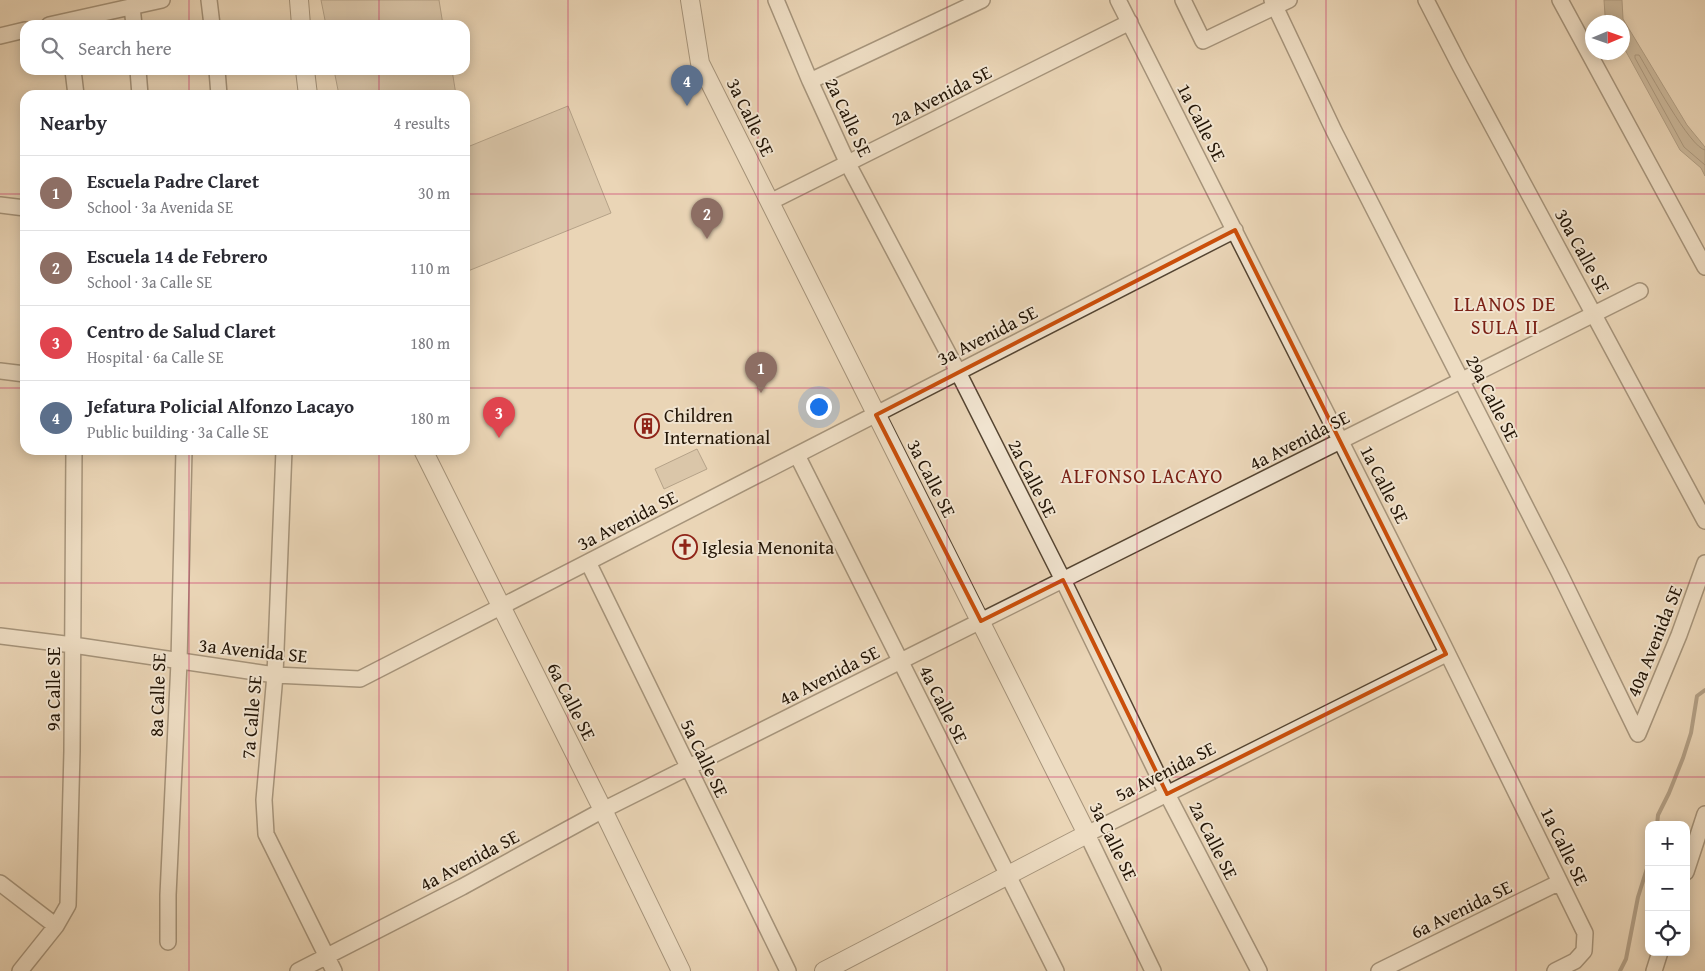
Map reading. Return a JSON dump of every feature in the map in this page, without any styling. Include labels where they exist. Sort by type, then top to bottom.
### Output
[{"type":"street","points":[[79,20],[162,0]]},
{"type":"street","points":[[209,0],[211,20]]},
{"type":"street","points":[[299,0],[301,20]]},
{"type":"street","name":"3a Calle SE","points":[[690,0],[700,63],[981,621],[1153,971]]},
{"type":"street","name":"2a Calle SE","points":[[776,0],[848,164],[958,372],[1167,794],[1259,971]]},
{"type":"street","points":[[810,81],[982,0]]},
{"type":"street","name":"1a Calle SE","points":[[1118,0],[1341,441],[1584,934],[1584,951],[1575,961],[1555,971]]},
{"type":"street","points":[[1183,0],[1203,41],[1279,2]]},
{"type":"street","name":"30a Calle SE","points":[[1426,0],[1481,106],[1705,521]]},
{"type":"street","points":[[1560,0],[1705,267]]},
{"type":"street","name":"29a Calle SE","points":[[1279,2],[1334,131],[1581,615],[1638,734]]},
{"type":"street","points":[[132,6],[133,20]]},
{"type":"street","name":"2a Avenida SE","points":[[770,202],[1130,22]]},
{"type":"street","points":[[0,36],[20,31]]},
{"type":"street","points":[[74,75],[75,90]]},
{"type":"street","points":[[138,75],[140,90]]},
{"type":"street","points":[[217,75],[219,90]]},
{"type":"street","points":[[306,75],[307,90]]},
{"type":"street","points":[[0,205],[20,207]]},
{"type":"street","name":"3a Avenida SE","points":[[0,636],[275,675],[360,679],[1235,230]]},
{"type":"street","name":"4a Avenida SE","points":[[298,971],[462,887],[603,810],[1640,291]]},
{"type":"street","points":[[0,371],[20,373]]},
{"type":"street","name":"9a Calle SE","points":[[20,971],[56,926],[68,905],[73,645],[74,455]]},
{"type":"street","name":"8a Calle SE","points":[[168,942],[179,662],[184,455]]},
{"type":"street","name":"7a Calle SE","points":[[284,455],[275,675],[264,800],[266,834],[334,971]]},
{"type":"street","name":"6a Calle SE","points":[[425,455],[603,810],[681,971]]},
{"type":"street","name":"4a Calle SE","points":[[797,455],[1056,971]]},
{"type":"street","name":"5a Calle SE","points":[[588,562],[687,768],[788,971]]},
{"type":"street","name":"40a Avenida SE","points":[[1638,734],[1679,634],[1705,563]]},
{"type":"street","name":"5a Avenida SE","points":[[824,971],[1087,834],[1446,654]]},
{"type":"street","points":[[1688,866],[1705,814]]},
{"type":"street","name":"6a Avenida SE","points":[[1379,971],[1560,882]]},
{"type":"street","points":[[0,883],[56,926]]},
{"type":"street","points":[[1654,971],[1659,956]]},
{"type":"highlighted area","points":[[1235,230],[1446,654],[1167,794],[1063,580],[981,621],[876,415]]},
{"type":"shaded area","points":[[321,0],[439,0],[442,20],[325,20]]},
{"type":"shaded area","points":[[335,75],[453,75],[455,90],[338,90]]},
{"type":"shaded area","points":[[568,106],[611,213],[470,270],[470,146]]},
{"type":"shaded area","points":[[697,449],[707,469],[664,489],[655,469]]},
{"type":"water","points":[[1604,0],[1622,0],[1623,15],[1605,15]]},
{"type":"water","points":[[1630,31],[1687,125],[1705,147],[1705,176],[1701,168],[1680,150],[1630,59]]},
{"type":"waterway","points":[[1657,821],[1658,815],[1669,793],[1691,733],[1697,696],[1705,690]]},
{"type":"waterway","points":[[1620,971],[1626,959],[1638,897],[1648,866]]},
{"type":"place","name":"Jefatura Policial Alfonzo Lacayo","points":[[687,106]]},
{"type":"place","name":"Escuela 14 de Febrero","points":[[707,239]]},
{"type":"place","name":"Escuela Padre Claret","points":[[761,393]]},
{"type":"place","name":"Children International","points":[[647,426]]},
{"type":"place","name":"Centro de Salud Claret","points":[[499,438]]},
{"type":"place","name":"Iglesia Menonita","points":[[685,547]]},
{"type":"district","name":"LLANOS DE SULA II","points":[[1505,316]]},
{"type":"district","name":"ALFONSO LACAYO","points":[[1142,476]]}]
